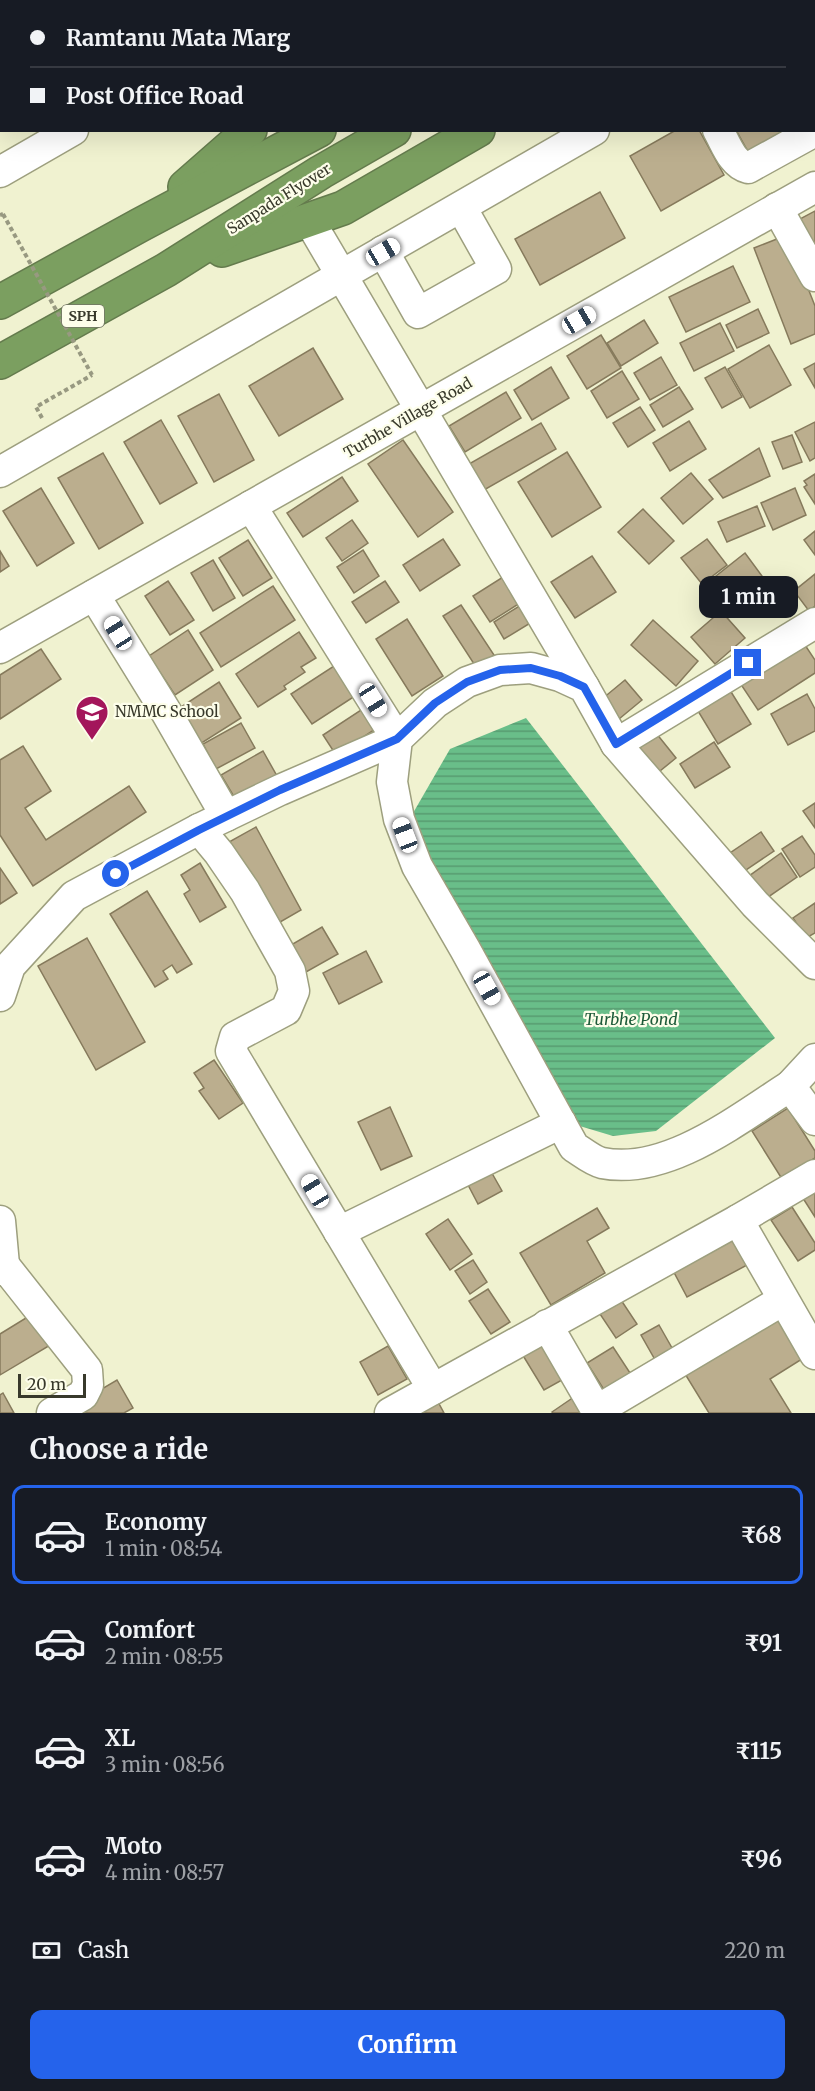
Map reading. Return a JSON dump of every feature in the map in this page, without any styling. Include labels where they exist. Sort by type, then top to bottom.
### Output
[{"type":"highway","points":[[140,225],[248,132]]},
{"type":"highway","name":"Sanpada Flyover","points":[[166,270],[321,172],[391,132]]},
{"type":"highway","points":[[166,270],[343,208],[475,132]]},
{"type":"highway","points":[[0,302],[311,135]]},
{"type":"highway","name":"SPH","points":[[0,362],[166,270]]},
{"type":"street","points":[[4,157],[31,132]]},
{"type":"street","points":[[4,157],[68,132]]},
{"type":"street","points":[[0,472],[591,132]]},
{"type":"street","points":[[719,132],[735,161],[740,166],[748,168],[813,132]]},
{"type":"street","name":"Turbhe Village Road","points":[[0,648],[815,187]]},
{"type":"street","points":[[383,252],[418,313],[496,269],[461,207]]},
{"type":"street","points":[[777,208],[815,276]]},
{"type":"street","points":[[309,220],[616,744],[755,904],[815,964]]},
{"type":"street","points":[[251,506],[397,739],[392,782],[399,819],[417,866],[574,1148],[600,1163],[633,1164],[675,1155],[790,1086],[815,1059]]},
{"type":"street","points":[[94,595],[165,710],[226,816]]},
{"type":"street","points":[[616,744],[812,633]]},
{"type":"street","points":[[0,996],[10,966],[74,896],[226,816],[397,739],[435,703],[467,682],[500,670],[531,668],[560,676],[584,687]]},
{"type":"street","points":[[199,830],[219,853],[245,891],[290,971],[294,992],[286,1010],[235,1037],[231,1051],[433,1389]]},
{"type":"street","points":[[790,1086],[815,1120]]},
{"type":"street","points":[[339,1232],[561,1123]]},
{"type":"street","points":[[390,1413],[815,1175]]},
{"type":"street","points":[[738,1220],[815,1354]]},
{"type":"street","points":[[0,1221],[2,1268],[87,1370],[88,1385],[82,1395],[52,1413]]},
{"type":"street","points":[[547,1325],[597,1412],[783,1300]]},
{"type":"path","points":[[1,215],[92,375],[36,406]]},
{"type":"water","name":"Turbhe Pond","points":[[526,718],[775,1038],[656,1131],[613,1136],[573,1124],[409,820],[450,749]]},
{"type":"building","points":[[672,132],[700,132],[724,175],[661,211],[630,156]]},
{"type":"building","points":[[737,132],[795,132],[751,157]]},
{"type":"building","points":[[600,192],[625,238],[540,285],[515,239]]},
{"type":"building","points":[[815,211],[815,252],[798,220]]},
{"type":"building","points":[[787,235],[815,306],[815,334],[791,344],[754,248]]},
{"type":"building","points":[[733,266],[750,302],[686,332],[669,297]]},
{"type":"building","points":[[758,309],[769,333],[737,348],[726,325]]},
{"type":"building","points":[[644,320],[658,343],[621,366],[607,343]]},
{"type":"building","points":[[720,323],[734,351],[694,371],[680,343]]},
{"type":"building","points":[[601,335],[621,368],[587,389],[567,356]]},
{"type":"building","points":[[769,345],[791,385],[750,408],[728,369]]},
{"type":"building","points":[[313,348],[343,399],[279,436],[249,386]]},
{"type":"building","points":[[661,357],[677,385],[650,400],[634,373]]},
{"type":"building","points":[[815,363],[815,388],[804,369]]},
{"type":"building","points":[[551,367],[569,398],[532,420],[514,390]]},
{"type":"building","points":[[725,367],[742,397],[722,408],[705,378]]},
{"type":"building","points":[[622,371],[639,399],[607,418],[591,391]]},
{"type":"building","points":[[679,387],[693,409],[663,427],[650,405]]},
{"type":"building","points":[[506,392],[521,418],[465,452],[449,426]]},
{"type":"building","points":[[219,394],[254,460],[214,482],[178,416]]},
{"type":"building","points":[[640,407],[655,430],[628,447],[613,423]]},
{"type":"building","points":[[161,420],[197,483],[160,504],[124,442]]},
{"type":"building","points":[[689,421],[706,449],[670,471],[653,443]]},
{"type":"building","points":[[815,422],[815,458],[810,461],[795,432]]},
{"type":"building","points":[[541,423],[556,449],[477,494],[462,468]]},
{"type":"building","points":[[792,435],[802,462],[783,469],[772,442]]},
{"type":"building","points":[[403,440],[453,512],[418,537],[368,464]]},
{"type":"building","points":[[759,448],[770,476],[723,498],[709,480]]},
{"type":"building","points":[[567,452],[601,507],[552,537],[518,482]]},
{"type":"building","points":[[103,453],[143,523],[99,549],[58,478]]},
{"type":"building","points":[[691,473],[713,499],[683,524],[661,498]]},
{"type":"building","points":[[815,474],[815,504],[804,487],[807,485],[804,481]]},
{"type":"building","points":[[342,477],[358,501],[303,537],[287,513]]},
{"type":"building","points":[[41,488],[74,543],[37,566],[3,511]]},
{"type":"building","points":[[795,488],[806,515],[773,530],[761,503]]},
{"type":"building","points":[[757,506],[765,526],[727,542],[718,522]]},
{"type":"building","points":[[643,509],[674,541],[649,564],[618,532]]},
{"type":"building","points":[[352,520],[368,543],[342,561],[326,538]]},
{"type":"building","points":[[815,531],[815,555],[804,540]]},
{"type":"building","points":[[443,539],[460,565],[420,591],[403,565]]},
{"type":"building","points":[[707,539],[727,565],[702,584],[681,558]]},
{"type":"building","points":[[248,540],[272,578],[243,596],[219,558]]},
{"type":"building","points":[[363,550],[379,576],[354,593],[337,567]]},
{"type":"building","points":[[0,551],[9,566],[0,572]]},
{"type":"building","points":[[745,553],[765,580],[726,610],[706,584]]},
{"type":"building","points":[[592,556],[616,592],[575,618],[551,582]]},
{"type":"building","points":[[213,560],[235,598],[213,611],[191,573]]},
{"type":"building","points":[[815,574],[815,606],[809,611],[794,591]]},
{"type":"building","points":[[503,577],[520,603],[490,622],[473,596]]},
{"type":"building","points":[[168,581],[194,620],[170,635],[145,596]]},
{"type":"building","points":[[385,581],[399,602],[366,623],[352,602]]},
{"type":"building","points":[[273,586],[295,620],[221,667],[200,633]]},
{"type":"building","points":[[461,605],[494,655],[476,667],[443,616]]},
{"type":"building","points":[[521,605],[532,622],[504,639],[494,622]]},
{"type":"building","points":[[721,611],[745,638],[715,664],[691,637]]},
{"type":"building","points":[[407,619],[443,676],[412,696],[376,639]]},
{"type":"building","points":[[653,620],[698,661],[676,686],[631,645]]},
{"type":"building","points":[[188,630],[213,670],[175,695],[149,656]]},
{"type":"building","points":[[299,632],[316,658],[301,667],[305,672],[284,686],[286,689],[258,707],[236,674]]},
{"type":"building","points":[[801,639],[815,660],[815,673],[758,710],[738,680]]},
{"type":"building","points":[[41,649],[61,679],[0,719],[0,675]]},
{"type":"building","points":[[334,666],[355,696],[312,724],[291,694]]},
{"type":"building","points":[[625,680],[642,700],[619,719],[602,699]]},
{"type":"building","points":[[219,682],[241,718],[200,744],[178,709]]},
{"type":"building","points":[[728,687],[751,724],[718,744],[695,706]]},
{"type":"building","points":[[807,694],[815,709],[815,731],[788,745],[771,714]]},
{"type":"building","points":[[361,710],[374,730],[336,755],[323,735]]},
{"type":"building","points":[[241,723],[255,748],[216,769],[203,744]]},
{"type":"building","points":[[656,733],[676,758],[655,775],[634,750]]},
{"type":"building","points":[[714,742],[730,767],[695,788],[680,764]]},
{"type":"building","points":[[23,746],[51,791],[25,808],[46,840],[129,786],[146,812],[33,886],[0,835],[0,760]]},
{"type":"building","points":[[263,751],[277,776],[236,800],[221,775]]},
{"type":"building","points":[[815,803],[815,828],[803,811]]},
{"type":"building","points":[[256,827],[301,910],[275,925],[229,842]]},
{"type":"building","points":[[761,832],[774,851],[740,874],[727,855]]},
{"type":"building","points":[[802,836],[815,855],[815,867],[800,877],[782,849]]},
{"type":"building","points":[[781,853],[797,877],[758,904],[742,881]]},
{"type":"building","points":[[200,863],[226,907],[200,922],[184,894],[190,890],[181,875]]},
{"type":"building","points":[[0,868],[17,893],[0,904]]},
{"type":"building","points":[[147,891],[192,964],[177,973],[172,965],[163,971],[168,979],[155,987],[110,914]]},
{"type":"building","points":[[815,903],[815,933],[806,938],[793,918]]},
{"type":"building","points":[[322,927],[338,954],[306,972],[291,945]]},
{"type":"building","points":[[87,938],[145,1042],[96,1070],[38,966]]},
{"type":"building","points":[[366,951],[382,982],[339,1004],[323,973]]},
{"type":"building","points":[[214,1060],[243,1103],[219,1119],[199,1091],[204,1088],[194,1073]]},
{"type":"building","points":[[390,1107],[412,1156],[381,1170],[358,1122]]},
{"type":"building","points":[[788,1108],[815,1151],[815,1158],[782,1179],[752,1131]]},
{"type":"building","points":[[489,1168],[502,1191],[478,1204],[466,1181]]},
{"type":"building","points":[[815,1182],[815,1217],[799,1192]]},
{"type":"building","points":[[792,1207],[815,1243],[815,1250],[798,1261],[771,1220]]},
{"type":"building","points":[[597,1208],[609,1228],[587,1241],[605,1273],[551,1305],[520,1253]]},
{"type":"building","points":[[448,1219],[472,1254],[450,1270],[426,1234]]},
{"type":"building","points":[[731,1230],[749,1264],[687,1297],[669,1263]]},
{"type":"building","points":[[473,1260],[487,1282],[470,1294],[455,1271]]},
{"type":"building","points":[[488,1289],[510,1322],[491,1334],[469,1301]]},
{"type":"building","points":[[619,1297],[637,1324],[616,1338],[598,1311]]},
{"type":"building","points":[[781,1308],[810,1354],[770,1379],[791,1413],[709,1413],[682,1369]]},
{"type":"building","points":[[34,1313],[52,1344],[0,1375],[0,1334]]},
{"type":"building","points":[[659,1325],[676,1355],[658,1365],[641,1335]]},
{"type":"building","points":[[546,1333],[571,1375],[544,1390],[519,1349]]},
{"type":"building","points":[[388,1346],[407,1379],[378,1395],[360,1362]]},
{"type":"building","points":[[613,1347],[634,1379],[608,1396],[587,1363]]},
{"type":"building","points":[[117,1380],[133,1408],[124,1413],[61,1413]]},
{"type":"building","points":[[3,1393],[14,1413],[0,1413],[0,1395]]},
{"type":"building","points":[[574,1397],[585,1413],[552,1412]]},
{"type":"building","points":[[437,1400],[444,1413],[416,1413]]},
{"type":"place","name":"NMMC School","points":[[92,741]]},
{"type":"route","points":[[116,874],[280,790],[397,739],[435,703],[467,682],[500,670],[531,668],[560,676],[584,687],[616,744],[748,663]]}]
